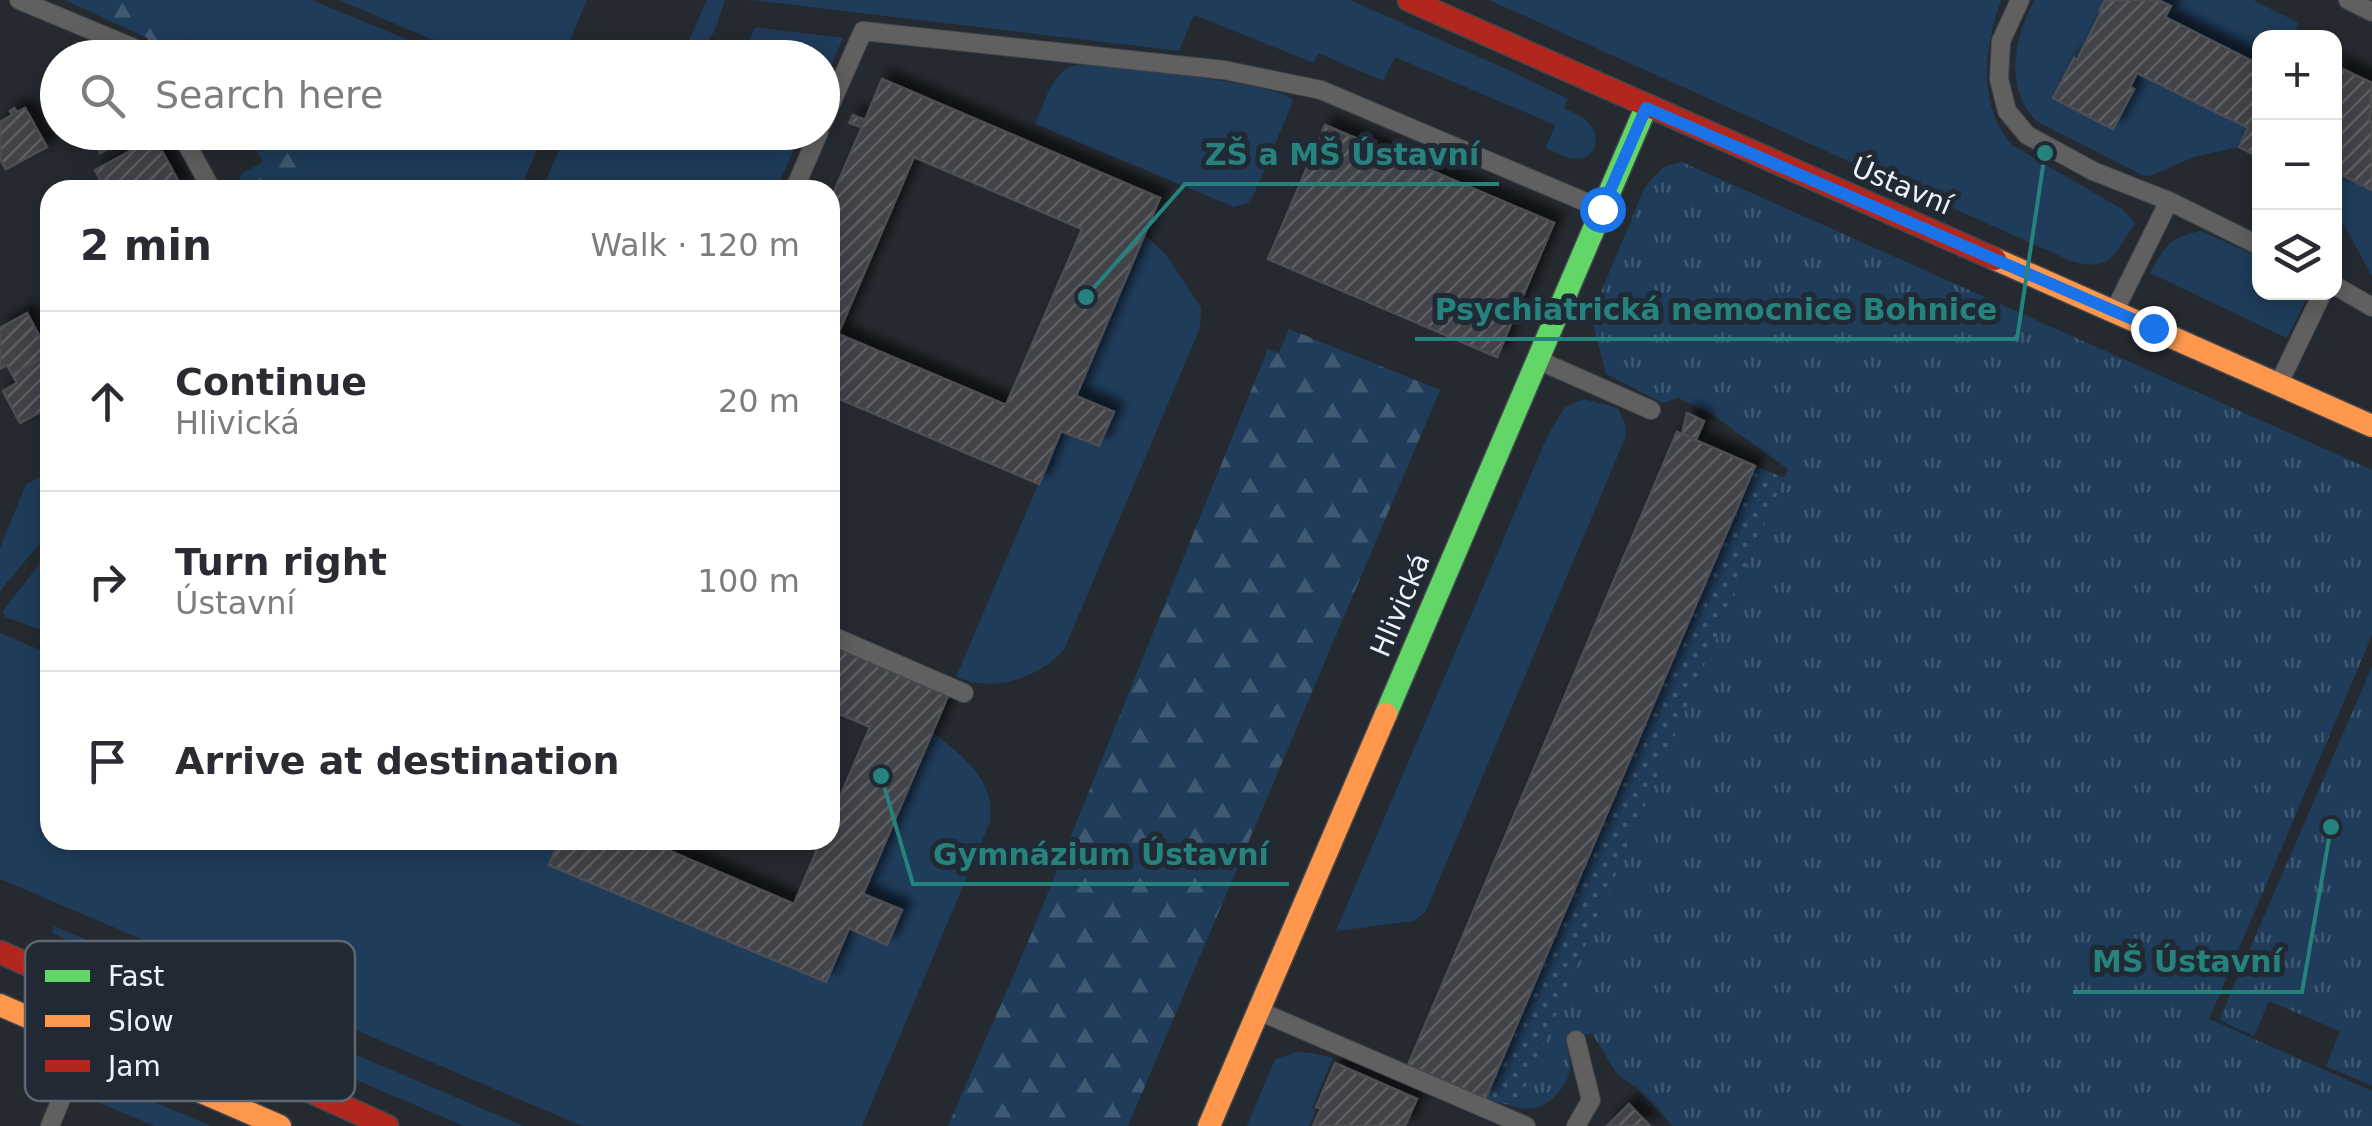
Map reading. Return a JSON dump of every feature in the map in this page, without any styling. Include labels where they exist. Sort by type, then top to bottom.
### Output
[{"type":"street","name":"Ústavní","points":[[1409,0],[2372,426]]},
{"type":"street","name":"Hlivická","points":[[1209,1126],[1646,108]]},
{"type":"street","points":[[0,952],[25,970]]},
{"type":"street","points":[[0,1005],[25,1009]]},
{"type":"street","points":[[236,1101],[280,1126]]},
{"type":"street","points":[[329,1101],[387,1126]]},
{"type":"lane","points":[[19,0],[115,40]]},
{"type":"lane","points":[[2020,0],[2001,42],[1999,79],[2007,111],[2027,136],[2094,171],[2169,201],[2252,242]]},
{"type":"lane","points":[[2348,0],[2367,8]]},
{"type":"lane","points":[[840,83],[863,31],[1224,70],[1322,90],[1602,209]]},
{"type":"lane","points":[[190,150],[206,180]]},
{"type":"lane","points":[[798,180],[811,150]]},
{"type":"lane","points":[[2115,310],[2169,201]]},
{"type":"lane","points":[[2342,289],[2372,307]]},
{"type":"lane","points":[[2279,384],[2319,300]]},
{"type":"lane","points":[[1537,360],[1651,410]]},
{"type":"lane","points":[[840,639],[964,693]]},
{"type":"lane","points":[[1259,1011],[1526,1126]]},
{"type":"lane","points":[[1576,1040],[1590,1100],[1576,1126]]},
{"type":"lane","points":[[50,1126],[60,1101]]},
{"type":"green space","points":[[65,0],[142,0],[192,40],[147,38]]},
{"type":"green space","points":[[142,0],[312,0],[408,40],[192,40]]},
{"type":"green space","points":[[339,0],[587,0],[570,40],[433,40]]},
{"type":"green space","points":[[707,0],[725,0],[708,40],[689,40]]},
{"type":"green space","points":[[751,0],[1350,0],[1568,99],[1564,108],[1589,124],[1595,143],[1584,158],[1566,157],[1546,148],[1555,125],[1395,57],[1383,81],[1318,53],[1314,63],[1194,15],[1179,51]]},
{"type":"green space","points":[[1489,0],[2001,0],[1991,36],[1987,75],[1993,112],[2001,129],[2012,145],[2122,209],[2135,223],[2116,252],[2104,262],[2071,261]]},
{"type":"green space","points":[[2035,0],[2105,0],[2054,99],[2113,129],[2137,73],[2248,128],[2239,147],[2194,157],[2150,176],[2038,122],[2027,109],[2016,79],[2017,46]]},
{"type":"green space","points":[[2158,0],[2253,0],[2299,23],[2296,30],[2252,30],[2252,61],[2165,17],[2170,6]]},
{"type":"green space","points":[[755,27],[843,38],[840,45],[840,40],[749,40]]},
{"type":"green space","points":[[1077,65],[1229,82],[1280,93],[1293,100],[1248,203],[1234,207],[1035,124],[1055,80]]},
{"type":"green space","points":[[256,150],[290,150],[314,180],[239,180],[241,174],[263,162]]},
{"type":"green space","points":[[290,150],[537,150],[524,180],[314,180]]},
{"type":"green space","points":[[559,150],[794,150],[780,180],[546,180]]},
{"type":"green space","points":[[1682,162],[2372,470],[2372,635],[2209,1019],[2372,1091],[2372,1126],[1673,1126],[1637,1088],[1617,1074],[1592,1033],[1566,1040],[1570,1070],[1555,1096],[1541,1106],[1517,1107],[1788,469],[1713,415],[1678,398],[1663,403],[1606,374],[1591,316],[1645,187],[1663,167]]},
{"type":"green space","points":[[2342,175],[2372,190],[2372,276],[2342,222]]},
{"type":"green space","points":[[2201,231],[2252,254],[2252,300],[2306,300],[2287,338],[2150,273],[2169,244]]},
{"type":"green space","points":[[1145,235],[1167,256],[1201,308],[1200,328],[1064,650],[1041,669],[1014,680],[985,684],[956,677],[1061,431],[1099,446],[1114,413],[1076,396]]},
{"type":"green space","points":[[1289,329],[1440,390],[1128,1126],[948,1126],[1028,942],[1268,349],[1279,353]]},
{"type":"green space","points":[[1583,399],[1618,408],[1626,436],[1426,911],[1414,921],[1336,931],[1547,437],[1564,408]]},
{"type":"green space","points":[[1755,466],[1784,478],[1517,1107],[1485,1099]]},
{"type":"green space","points":[[40,477],[40,543],[0,591],[0,548],[26,484]]},
{"type":"green space","points":[[40,563],[40,629],[5,617],[3,611]]},
{"type":"green space","points":[[0,633],[40,650],[40,850],[556,850],[550,865],[826,982],[849,928],[888,944],[901,910],[863,894],[933,732],[966,761],[980,778],[990,801],[990,822],[862,1126],[582,1126],[355,1030],[355,941],[146,941],[0,879]]},
{"type":"green space","points":[[2372,667],[2372,1086],[2326,1066],[2340,1031],[2269,1001],[2254,1036],[2219,1020]]},
{"type":"green space","points":[[54,926],[89,941],[68,941],[52,932]]},
{"type":"green space","points":[[1297,1052],[1333,1058],[1312,1108],[1316,1110],[1309,1126],[1247,1126],[1275,1059]]},
{"type":"green space","points":[[355,1054],[523,1126],[464,1126],[355,1080]]},
{"type":"green space","points":[[95,1101],[152,1101],[211,1126],[154,1126]]},
{"type":"building","points":[[2105,0],[2158,0],[2171,6],[2165,17],[2252,61],[2252,154],[2239,147],[2248,128],[2137,73],[2130,87],[2134,89],[2113,129],[2053,98],[2074,58],[2077,60]]},
{"type":"building","points":[[2342,69],[2372,83],[2372,190],[2342,175]]},
{"type":"building","points":[[882,79],[1160,198],[1076,396],[1114,412],[1099,446],[1061,431],[1039,484],[840,399],[840,335],[1006,405],[1082,229],[914,157],[840,329],[839,180],[862,127],[849,123],[853,115],[865,120]]},
{"type":"building","points":[[25,108],[40,135],[41,150],[6,169],[0,159],[0,122],[12,115],[10,111]]},
{"type":"building","points":[[1325,125],[1554,223],[1497,357],[1268,259]]},
{"type":"building","points":[[132,150],[161,150],[178,180],[100,180],[95,170]]},
{"type":"building","points":[[27,313],[40,337],[40,359],[12,374],[7,365],[0,369],[0,328]]},
{"type":"building","points":[[40,359],[40,412],[20,423],[3,391],[17,383],[12,374]]},
{"type":"building","points":[[1687,413],[1704,421],[1696,440],[1682,434]]},
{"type":"building","points":[[1677,432],[1755,466],[1485,1099],[1408,1065]]},
{"type":"building","points":[[840,649],[948,696],[863,894],[902,910],[887,945],[849,928],[826,982],[549,865],[556,850],[667,850],[794,904],[817,850],[840,850],[840,797],[870,727],[840,714]]},
{"type":"building","points":[[1335,1063],[1417,1099],[1405,1126],[1313,1126],[1321,1108],[1316,1107]]},
{"type":"building","points":[[1629,1104],[1650,1126],[1607,1126]]},
{"type":"traffic: fast","points":[[1386,714],[1646,107]]},
{"type":"traffic: slow","points":[[1995,259],[2372,426]]},
{"type":"traffic: slow","points":[[1209,1126],[1386,714]]},
{"type":"traffic: slow","points":[[0,1005],[25,1016]]},
{"type":"traffic: slow","points":[[222,1101],[280,1126]]},
{"type":"traffic: jam","points":[[1409,0],[1995,259]]},
{"type":"traffic: jam","points":[[0,952],[25,963]]},
{"type":"traffic: jam","points":[[331,1101],[387,1126]]},
{"type":"place","name":"Psychiatrická nemocnice Bohnice","points":[[2045,153]]},
{"type":"place","name":"ZŠ a MŠ Ústavní","points":[[1086,297]]},
{"type":"place","name":"Gymnázium Ústavní","points":[[881,776]]},
{"type":"place","name":"MŠ Ústavní","points":[[2331,827]]},
{"type":"route","points":[[1602,209],[1646,108],[2153,328]]}]
